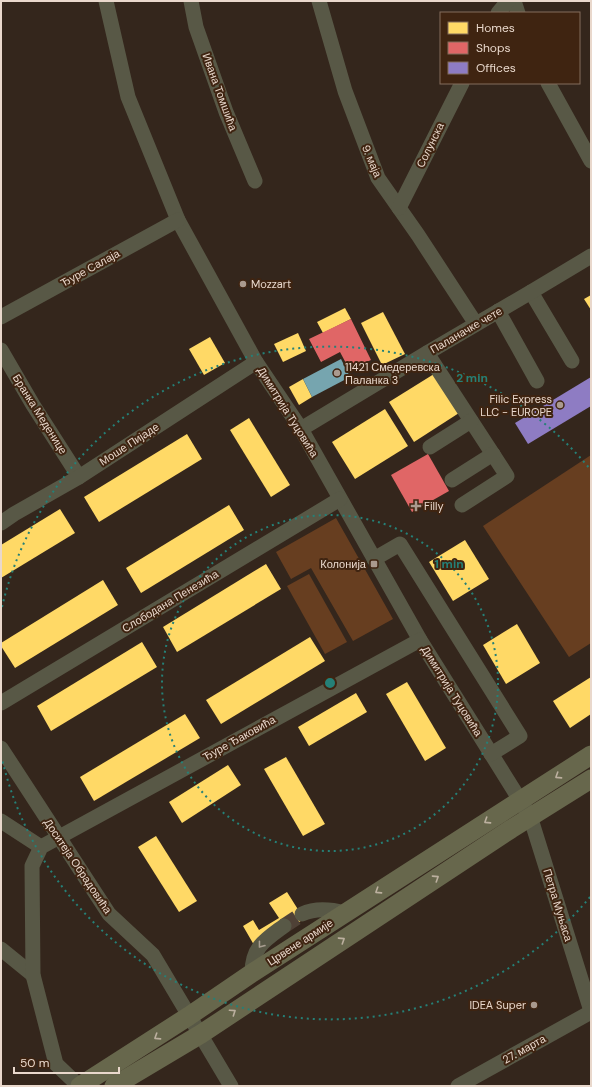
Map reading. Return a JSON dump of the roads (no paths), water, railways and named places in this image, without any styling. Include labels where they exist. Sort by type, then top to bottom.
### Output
[{"type":"main road","name":"Црвене армије","points":[[80,1086],[189,1016],[252,973],[591,755]]},
{"type":"main road","name":"Црвене армије","points":[[114,1086],[201,1034],[530,816],[591,779]]},
{"type":"street","name":"Димитрија Туцовића","points":[[106,1],[128,97],[178,220],[256,362],[301,429],[420,640],[520,800]]},
{"type":"street","name":"Ивана Томшића","points":[[191,1],[196,27],[226,112],[255,181]]},
{"type":"street","name":"9. маја","points":[[319,1],[345,91],[378,178],[476,324]]},
{"type":"street","points":[[499,12],[508,1]]},
{"type":"street","points":[[514,1],[518,12]]},
{"type":"street","name":"Солунска","points":[[399,208],[461,84]]},
{"type":"street","points":[[549,84],[591,161]]},
{"type":"street","name":"Ђуре Салаја","points":[[1,317],[178,220]]},
{"type":"street","name":"Паланачке чете","points":[[301,429],[427,352],[591,256]]},
{"type":"street","points":[[531,292],[572,361]]},
{"type":"street","points":[[498,311],[538,381]]},
{"type":"street","name":"Бранка Меденице","points":[[1,350],[33,405],[79,477]]},
{"type":"street","points":[[427,352],[507,476],[462,505]]},
{"type":"street","name":"Моше Пијаде","points":[[1,523],[79,477],[256,362]]},
{"type":"street","points":[[430,447],[471,420]]},
{"type":"street","points":[[452,480],[493,454]]},
{"type":"street","name":"Слободана Пенезића","points":[[1,703],[340,499]]},
{"type":"street","points":[[374,559],[400,544],[520,736],[491,754]]},
{"type":"street","name":"Ђуре Ђаковића","points":[[41,848],[58,837],[420,640]]},
{"type":"street","name":"Доситеја Обрадовића","points":[[1,748],[109,914],[153,955],[231,1086]]},
{"type":"street","name":"Петра Муњаса","points":[[520,800],[530,816],[591,1011]]},
{"type":"street","name":"Доситеја Обрадовића","points":[[1,821],[41,848]]},
{"type":"street","points":[[41,848],[32,866],[33,975],[56,1064],[80,1086]]},
{"type":"street","points":[[302,914],[310,911],[326,909],[345,913]]},
{"type":"street","points":[[252,973],[254,955],[260,944],[284,926]]},
{"type":"street","points":[[1,949],[33,975]]},
{"type":"street","name":"27. марта","points":[[458,1086],[591,1011]]},
{"type":"tunnel","points":[[284,926],[302,914]]},
{"type":"place","name":"Mozzart","points":[[243,284]]},
{"type":"place","name":"11421 Смедеревска Паланка 3","points":[[337,373]]},
{"type":"place","name":"Filic Express LLC - EUROPE","points":[[560,405]]},
{"type":"place","name":"Filly","points":[[416,506]]},
{"type":"place","name":"Колонија","points":[[374,564]]},
{"type":"place","name":"IDEA Super","points":[[534,1005]]}]
